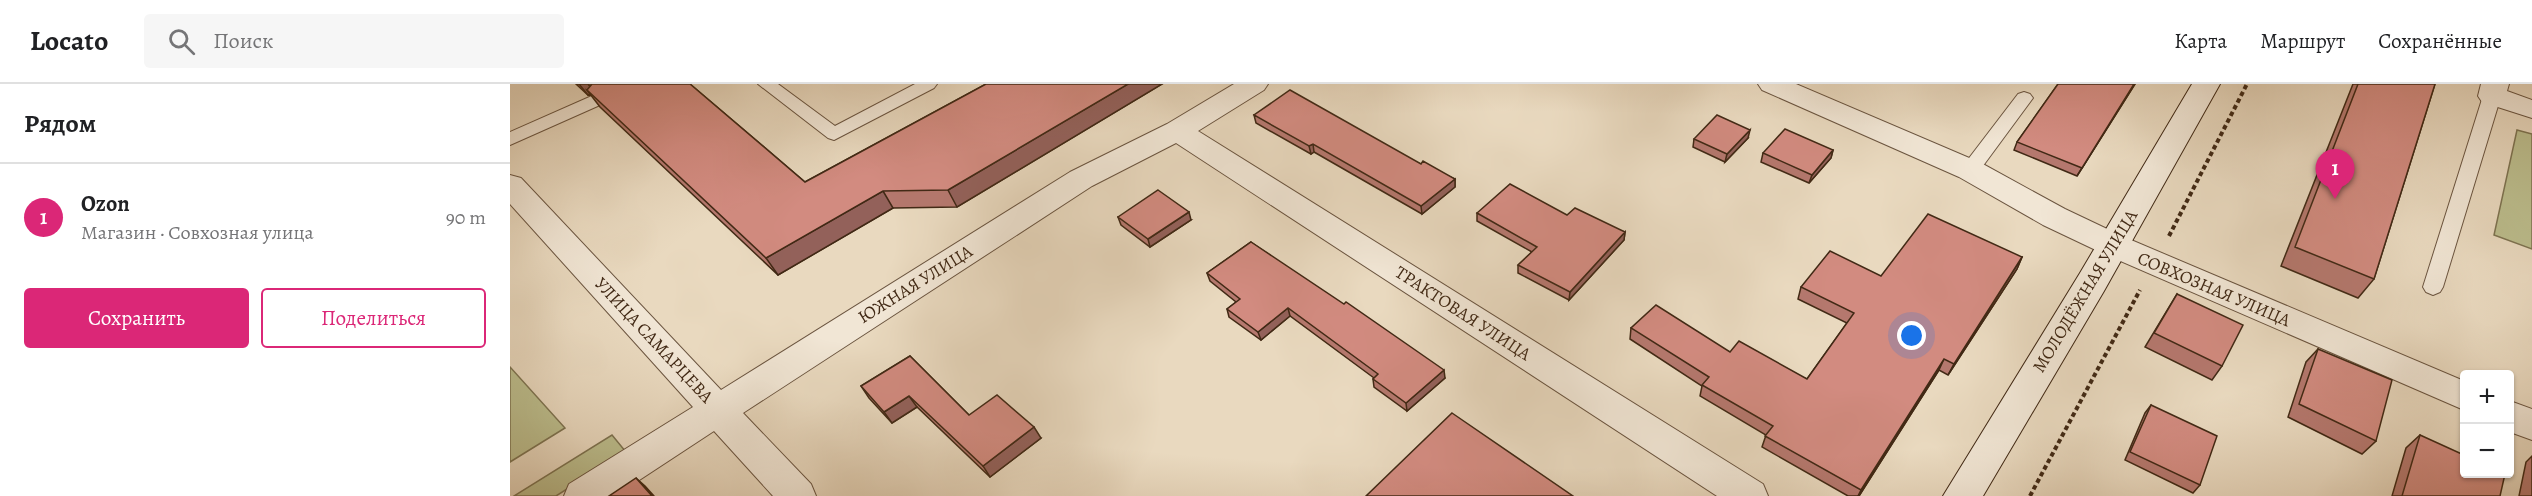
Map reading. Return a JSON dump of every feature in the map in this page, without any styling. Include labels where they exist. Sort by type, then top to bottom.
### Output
[{"type":"street","name":"ЮЖНАЯ УЛИЦА","points":[[583,496],[1081,179],[1177,131],[1254,84]]},
{"type":"street","name":"СОВХОЗНАЯ УЛИЦА","points":[[1772,84],[1970,170],[2054,217],[2113,245],[2460,394]]},
{"type":"street","name":"МОЛОДЁЖНАЯ УЛИЦА","points":[[1962,496],[2113,245],[2206,84]]},
{"type":"street","points":[[2493,90],[2532,109]]},
{"type":"street","name":"ТРАКТОВАЯ УЛИЦА","points":[[1177,131],[1749,496]]},
{"type":"street","name":"УЛИЦА САМАРЦЕВА","points":[[513,192],[797,496]]},
{"type":"street","points":[[2514,418],[2532,425]]},
{"type":"lane","points":[[767,84],[834,134],[928,84]]},
{"type":"lane","points":[[2433,286],[2493,90]]},
{"type":"lane","points":[[1970,170],[2024,98]]},
{"type":"lane","points":[[510,139],[594,101]]},
{"type":"green space","points":[[2517,130],[2532,134],[2532,249],[2494,235]]},
{"type":"green space","points":[[510,367],[565,428],[510,462]]},
{"type":"green space","points":[[612,435],[626,452],[556,496],[514,496]]},
{"type":"building","points":[[592,84],[690,84],[805,182],[986,84],[1128,84],[948,190],[883,191],[766,258],[587,90]]},
{"type":"building","points":[[2058,84],[2134,84],[2082,168],[2017,142]]},
{"type":"building","points":[[2358,84],[2435,84],[2374,279],[2295,247]]},
{"type":"building","points":[[1290,90],[1421,164],[1423,161],[1455,179],[1421,206],[1313,144],[1309,146],[1254,115]]},
{"type":"building","points":[[1717,115],[1750,130],[1727,154],[1694,139]]},
{"type":"building","points":[[1785,129],[1833,150],[1812,175],[1763,153]]},
{"type":"building","points":[[1510,184],[1567,215],[1575,208],[1625,232],[1570,292],[1518,265],[1537,247],[1477,213]]},
{"type":"building","points":[[1158,190],[1189,212],[1148,239],[1118,217]]},
{"type":"building","points":[[1928,214],[2022,257],[1954,364],[1944,359],[1861,490],[1765,436],[1773,426],[1702,385],[1709,377],[1631,328],[1656,305],[1730,352],[1739,341],[1807,379],[1854,313],[1801,287],[1830,251],[1881,276]]},
{"type":"building","points":[[1251,242],[1344,304],[1346,302],[1444,370],[1406,403],[1373,379],[1378,374],[1288,308],[1258,332],[1227,309],[1240,299],[1207,273]]},
{"type":"building","points":[[2177,294],[2243,325],[2222,366],[2154,333]]},
{"type":"building","points":[[2318,349],[2392,380],[2376,441],[2299,404]]},
{"type":"building","points":[[910,356],[969,415],[997,395],[1034,427],[983,466],[909,396],[884,412],[861,386]]},
{"type":"building","points":[[2151,405],[2217,436],[2200,485],[2130,452]]},
{"type":"building","points":[[1452,413],[1573,496],[1366,496]]},
{"type":"building","points":[[2420,435],[2460,453],[2460,478],[2504,478],[2500,496],[2402,496]]},
{"type":"building","points":[[636,478],[652,496],[609,496]]},
{"type":"place","name":"Ozon","points":[[2335,199]]}]
